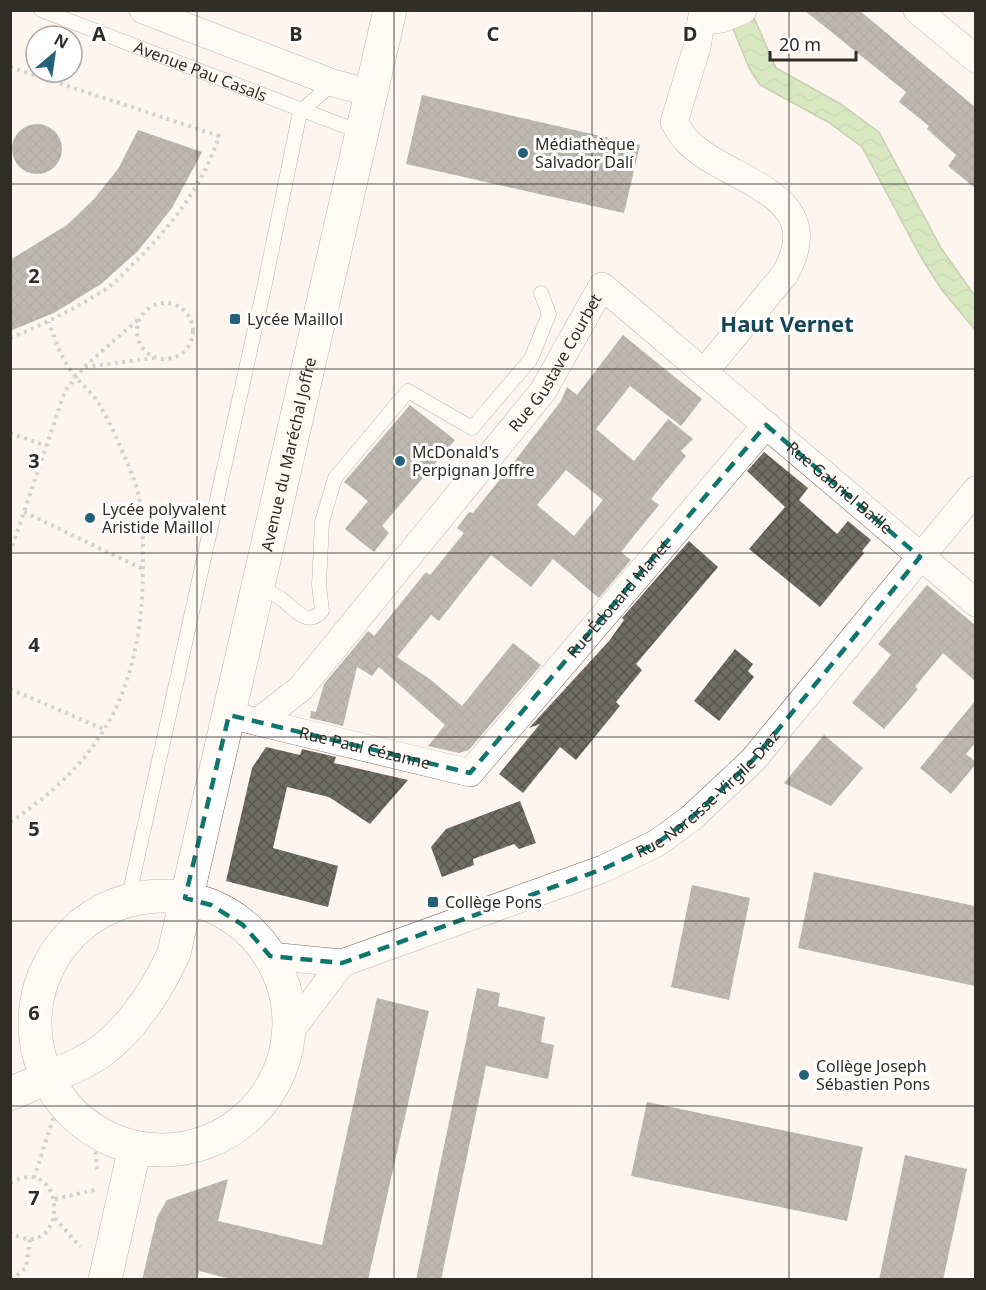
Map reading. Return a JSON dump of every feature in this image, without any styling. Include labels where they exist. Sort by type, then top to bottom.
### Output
[{"type":"main road","name":"Avenue du Maréchal Joffre","points":[[10,1094],[53,1087],[114,1040],[136,1014],[174,953],[185,898],[202,839],[243,718],[256,587],[390,10]]},
{"type":"main road","points":[[143,897],[185,898],[211,905],[243,925],[270,956],[287,998],[289,1033],[278,1077],[265,1099],[248,1117],[224,1134],[196,1145],[172,1149],[135,1147],[94,1129],[75,1115],[53,1087],[38,1053],[35,1027],[37,997],[44,975],[66,939],[101,910],[143,897]]},
{"type":"main road","points":[[105,1280],[135,1147]]},
{"type":"street","points":[[143,10],[333,83],[371,93]]},
{"type":"street","points":[[917,10],[975,59]]},
{"type":"street","points":[[705,371],[785,274],[795,257],[798,237],[794,220],[781,201],[686,141],[674,122],[698,46],[717,16]]},
{"type":"street","name":"Rue Gustave Courbet","points":[[243,718],[301,688],[543,392],[602,286],[705,371]]},
{"type":"street","name":"Rue Gabriel Baille","points":[[705,371],[975,603]]},
{"type":"street","name":"Rue Édouard Manet","points":[[470,773],[766,425]]},
{"type":"street","name":"Rue Narcisse-Virgile Diaz","points":[[270,956],[342,963],[603,869],[657,843],[682,825],[753,760],[975,490]]},
{"type":"street","name":"Rue Paul Cézanne","points":[[243,718],[470,773]]},
{"type":"street","points":[[289,1033],[342,963]]},
{"type":"lane","name":"Avenue Pau Casals","points":[[41,10],[300,112],[360,132]]},
{"type":"lane","points":[[128,900],[264,288],[300,112],[333,83]]},
{"type":"lane","points":[[256,587],[282,599],[296,613],[308,619],[316,618],[322,611],[319,585],[322,522],[335,478],[408,391],[472,428],[531,358],[549,314],[541,293]]},
{"type":"path","points":[[10,67],[219,136],[212,158],[186,203],[157,241],[111,285],[49,322],[10,338]]},
{"type":"path","points":[[10,553],[65,391],[84,367],[141,317],[148,308],[161,303],[174,304],[187,312],[193,324],[193,338],[186,351],[172,359],[155,358],[84,367]]},
{"type":"path","points":[[141,317],[137,333],[143,348],[155,358]]},
{"type":"path","points":[[10,822],[43,799],[78,767],[106,730],[122,695],[135,655],[143,601],[143,536],[135,482],[97,401],[76,378],[59,354],[49,322]]},
{"type":"path","points":[[10,433],[46,446]]},
{"type":"path","points":[[24,512],[143,569]]},
{"type":"path","points":[[10,689],[106,730]]},
{"type":"path","points":[[34,1178],[53,1087]]},
{"type":"path","points":[[10,1183],[24,1178],[34,1178],[51,1190],[57,1209],[51,1226],[45,1232],[30,1238],[10,1233]]},
{"type":"path","points":[[11,1280],[26,1268],[30,1238]]},
{"type":"highlighted area","points":[[766,425],[920,557],[753,760],[690,819],[657,843],[603,869],[342,963],[270,956],[243,925],[211,905],[185,898],[229,715],[470,773]]},
{"type":"water","points":[[751,11],[776,68],[839,103],[879,132],[941,248],[975,296],[975,330],[942,290],[922,259],[862,147],[828,122],[760,85],[749,68],[732,26]]},
{"type":"building","points":[[804,10],[859,10],[975,107],[975,188],[948,166],[956,155],[927,129],[929,126],[899,102],[906,92]]},
{"type":"building","name":"Médiathèque Salvador Dalí","points":[[422,95],[640,145],[624,213],[406,164]]},
{"type":"building","points":[[32,124],[42,124],[55,131],[62,144],[62,154],[55,167],[42,174],[32,174],[23,170],[16,163],[12,154],[12,144],[16,135],[23,128]]},
{"type":"building","points":[[138,130],[202,152],[172,208],[138,251],[101,284],[54,313],[10,331],[10,260],[67,225],[94,199],[118,169]]},
{"type":"building","points":[[623,335],[702,399],[681,426],[630,386],[596,429],[634,461],[668,419],[693,439],[681,451],[686,456],[651,499],[659,505],[621,552],[631,560],[599,598],[553,559],[531,587],[491,555],[439,621],[431,615],[397,657],[431,680],[462,706],[513,643],[541,665],[469,750],[459,753],[428,746],[445,725],[379,667],[372,676],[357,667],[343,726],[310,718],[311,711],[316,712],[324,684],[368,631],[374,636],[426,572],[430,575],[464,533],[457,528],[469,512],[473,513],[517,458],[561,401],[567,387],[577,395]],"holes":[[[566,470],[603,500],[574,536],[537,505]]]},
{"type":"building","name":"McDonald's Perpignan Joffre","points":[[410,405],[455,440],[382,526],[389,533],[374,552],[345,529],[368,501],[344,482]]},
{"type":"building","points":[[764,452],[808,488],[799,500],[837,534],[848,521],[871,540],[862,551],[864,553],[820,607],[749,549],[785,507],[747,471]]},
{"type":"building","points":[[689,541],[718,567],[636,664],[642,670],[616,702],[620,706],[576,760],[560,747],[523,793],[499,774],[540,724],[529,728],[609,641],[624,620],[622,618]]},
{"type":"building","points":[[927,585],[975,625],[975,681],[943,653],[915,687],[918,689],[884,729],[852,703],[891,655],[878,644]]},
{"type":"building","points":[[735,649],[753,664],[748,671],[754,677],[719,721],[694,701]]},
{"type":"building","points":[[975,701],[975,743],[966,754],[975,761],[975,765],[951,794],[920,768]]},
{"type":"building","points":[[824,735],[863,768],[831,806],[784,783]]},
{"type":"building","points":[[266,747],[300,755],[302,749],[336,757],[334,763],[408,780],[370,824],[329,797],[287,787],[273,848],[338,866],[328,907],[226,881],[252,768]]},
{"type":"building","points":[[520,801],[536,843],[519,849],[514,844],[473,859],[474,865],[442,877],[431,847],[446,829]]},
{"type":"building","points":[[814,872],[975,906],[975,986],[798,948]]},
{"type":"building","points":[[692,885],[750,898],[729,1000],[671,987]]},
{"type":"building","points":[[477,988],[500,993],[498,1006],[545,1017],[541,1042],[554,1045],[548,1079],[486,1066],[441,1280],[416,1280]]},
{"type":"building","points":[[377,998],[429,1011],[368,1280],[235,1280],[199,1271],[197,1280],[142,1280],[157,1217],[167,1200],[228,1179],[218,1221],[322,1245]]},
{"type":"building","points":[[647,1102],[863,1147],[847,1221],[631,1176]]},
{"type":"building","points":[[905,1155],[967,1169],[943,1280],[879,1280]]},
{"type":"place","name":"Médiathèque Salvador Dalí","points":[[523,153]]},
{"type":"place","name":"Lycée Maillol","points":[[235,319]]},
{"type":"place","name":"McDonald's Perpignan Joffre","points":[[400,461]]},
{"type":"place","name":"Lycée polyvalent Aristide Maillol","points":[[90,518]]},
{"type":"place","name":"Collège Pons","points":[[433,902]]},
{"type":"place","name":"Collège Joseph Sébastien Pons","points":[[804,1075]]},
{"type":"district","name":"Haut Vernet","points":[[787,324]]}]
